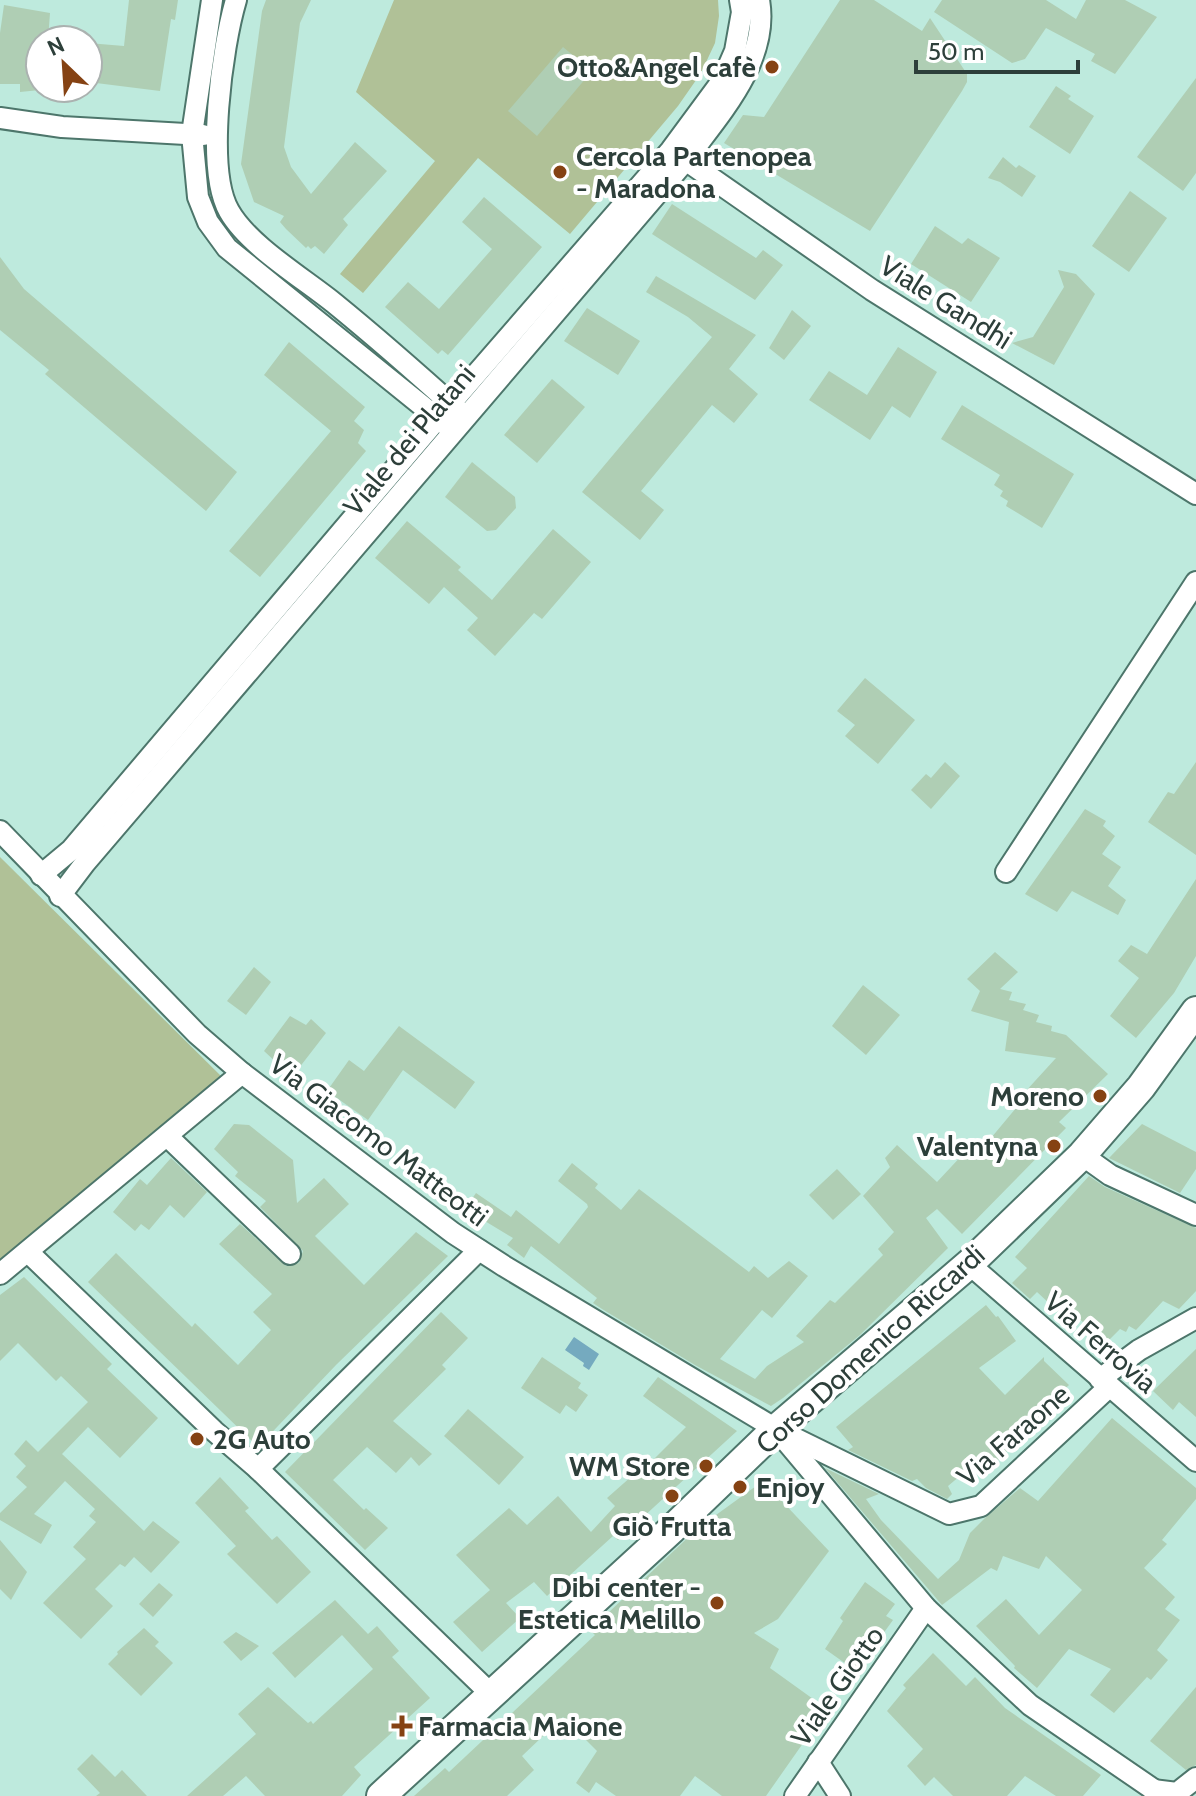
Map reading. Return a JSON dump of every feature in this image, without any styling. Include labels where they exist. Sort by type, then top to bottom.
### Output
[{"type":"main road","name":"Corso Domenico Riccardi","points":[[381,1796],[682,1520],[776,1429],[969,1264],[1082,1155],[1141,1087],[1196,1011]]},
{"type":"street","points":[[212,0],[192,134],[198,197],[208,222],[227,248],[452,417]]},
{"type":"street","points":[[236,0],[221,82],[216,136],[220,191],[228,211],[244,232],[336,305],[452,417]]},
{"type":"street","name":"Viale dei Platani","points":[[678,156],[722,81],[735,51],[742,12],[740,0]]},
{"type":"street","name":"Viale dei Platani","points":[[41,875],[71,850],[452,417],[747,73],[757,36],[759,0]]},
{"type":"street","points":[[0,118],[62,127],[216,136]]},
{"type":"street","name":"Viale Gandhi","points":[[678,156],[872,290],[1196,494]]},
{"type":"street","name":"Viale dei Platani","points":[[60,896],[452,417]]},
{"type":"street","points":[[1006,872],[1196,582]]},
{"type":"street","name":"Via Giacomo Matteotti","points":[[0,831],[197,1034],[242,1073],[479,1250],[776,1429]]},
{"type":"street","points":[[0,1274],[242,1073]]},
{"type":"street","points":[[167,1136],[290,1254]]},
{"type":"street","points":[[1082,1155],[1110,1175],[1196,1215]]},
{"type":"street","points":[[258,1469],[479,1250]]},
{"type":"street","points":[[28,1252],[491,1694]]},
{"type":"street","name":"Via Ferrovia","points":[[969,1264],[1196,1461]]},
{"type":"street","name":"Via Faraone","points":[[776,1429],[949,1514],[981,1506],[1139,1350],[1196,1318]]},
{"type":"street","points":[[776,1429],[926,1608],[1030,1705],[1158,1793],[1177,1793],[1196,1778]]},
{"type":"street","name":"Viale Giotto","points":[[795,1796],[926,1608]]},
{"type":"street","points":[[818,1762],[840,1796]]},
{"type":"green space","points":[[394,0],[718,0],[719,16],[715,43],[701,73],[678,106],[570,234],[478,158],[363,293],[340,274],[435,161],[356,92]]},
{"type":"green space","points":[[0,857],[224,1079],[0,1259]]},
{"type":"water","points":[[574,1337],[599,1354],[589,1370],[565,1350]]},
{"type":"building","points":[[129,0],[178,0],[175,20],[171,19],[160,91],[104,84],[104,44],[124,46]]},
{"type":"building","points":[[266,0],[311,0],[300,23],[284,147],[291,167],[311,194],[355,142],[387,171],[343,219],[348,225],[324,254],[315,246],[306,248],[286,229],[280,222],[284,216],[254,202],[241,164]]},
{"type":"building","points":[[840,0],[874,0],[922,31],[930,18],[967,74],[962,91],[870,231],[724,143],[743,115],[764,117]]},
{"type":"building","points":[[942,0],[1046,0],[1076,19],[1086,0],[1125,0],[1157,17],[1115,74],[1091,61],[1095,54],[1046,28],[1025,59],[1012,63],[934,12]]},
{"type":"building","points":[[4,5],[50,13],[49,24],[24,24],[24,92],[20,92],[20,84],[0,84],[0,33]]},
{"type":"building","points":[[563,47],[592,71],[537,136],[508,111]]},
{"type":"building","points":[[1196,78],[1196,173],[1183,191],[1137,157]]},
{"type":"building","points":[[1056,86],[1071,96],[1068,99],[1094,116],[1070,154],[1029,127]]},
{"type":"building","points":[[1003,157],[1016,168],[1019,165],[1036,176],[1022,197],[988,178]]},
{"type":"building","points":[[1130,191],[1167,218],[1129,272],[1092,246]]},
{"type":"building","points":[[484,197],[542,247],[448,355],[442,350],[438,354],[385,307],[408,282],[439,309],[492,249],[462,222]]},
{"type":"building","points":[[672,204],[756,258],[763,250],[783,265],[755,300],[652,234]]},
{"type":"building","points":[[935,226],[962,244],[968,238],[1000,258],[971,302],[911,264]]},
{"type":"building","points":[[0,257],[24,289],[237,472],[206,511],[45,374],[49,370],[0,330]]},
{"type":"building","points":[[1058,270],[1076,274],[1095,294],[1054,365],[1012,343],[1033,337],[1064,287]]},
{"type":"building","points":[[656,276],[756,335],[729,369],[758,394],[734,423],[712,405],[641,491],[664,510],[640,540],[582,492],[712,337],[688,317],[646,292]]},
{"type":"building","points":[[587,308],[640,341],[618,375],[564,341]]},
{"type":"building","points":[[792,310],[811,326],[784,360],[769,348]]},
{"type":"building","points":[[289,342],[365,407],[354,421],[364,430],[358,443],[366,451],[260,577],[229,551],[331,431],[264,375]]},
{"type":"building","points":[[898,347],[937,372],[910,418],[892,406],[870,440],[809,400],[829,371],[867,395]]},
{"type":"building","points":[[552,379],[585,407],[537,463],[504,435]]},
{"type":"building","points":[[962,405],[1074,474],[1042,528],[1006,506],[1008,501],[1000,496],[1003,491],[994,485],[1000,475],[941,439]]},
{"type":"building","points":[[472,462],[515,497],[516,508],[496,530],[487,531],[445,497]]},
{"type":"building","points":[[407,521],[461,567],[458,570],[492,600],[553,529],[591,562],[542,619],[534,613],[495,656],[467,630],[478,618],[444,587],[429,604],[375,558]]},
{"type":"building","points":[[865,678],[915,720],[878,764],[845,736],[855,725],[837,711]]},
{"type":"building","points":[[945,762],[960,776],[931,809],[911,790],[926,774],[931,778]]},
{"type":"building","points":[[1196,762],[1196,855],[1148,822],[1168,792],[1174,794]]},
{"type":"building","points":[[1085,809],[1106,821],[1103,826],[1115,836],[1102,854],[1121,867],[1108,886],[1126,900],[1118,915],[1072,891],[1057,912],[1025,894]]},
{"type":"building","points":[[1196,879],[1196,956],[1174,993],[1136,1038],[1110,1016],[1139,978],[1118,961],[1131,945],[1147,954]]},
{"type":"building","points":[[995,952],[1018,972],[1000,989],[1012,992],[1009,1000],[1026,1004],[1023,1010],[1039,1015],[1036,1022],[1052,1026],[1051,1031],[1066,1035],[1108,1074],[1059,1122],[1066,1128],[962,1234],[937,1209],[926,1218],[948,1248],[860,1335],[771,1406],[602,1309],[593,1303],[597,1298],[531,1246],[524,1258],[507,1245],[513,1238],[465,1209],[476,1193],[511,1217],[516,1210],[559,1244],[588,1207],[558,1181],[572,1163],[598,1184],[595,1188],[621,1210],[639,1189],[749,1272],[754,1266],[768,1278],[789,1261],[808,1276],[772,1318],[762,1310],[720,1359],[755,1379],[767,1366],[804,1342],[796,1336],[830,1300],[835,1303],[883,1255],[878,1249],[894,1232],[863,1196],[890,1167],[885,1158],[897,1145],[937,1182],[965,1152],[970,1154],[984,1140],[986,1144],[1016,1108],[1014,1104],[1056,1058],[1005,1051],[1009,1022],[971,1011],[980,991],[967,979]]},
{"type":"building","points":[[254,967],[271,982],[246,1015],[227,1001]]},
{"type":"building","points":[[863,985],[900,1015],[866,1055],[832,1026]]},
{"type":"building","points":[[290,1016],[306,1025],[311,1019],[326,1033],[292,1077],[264,1051]]},
{"type":"building","points":[[399,1026],[475,1082],[455,1109],[403,1070],[368,1120],[327,1091],[349,1060],[364,1071]]},
{"type":"building","points":[[234,1124],[249,1125],[293,1160],[297,1203],[324,1178],[349,1204],[315,1236],[364,1285],[416,1232],[448,1256],[336,1365],[258,1447],[88,1282],[116,1253],[192,1327],[195,1323],[238,1365],[271,1330],[253,1312],[272,1294],[219,1244],[240,1224],[286,1266],[299,1263],[303,1251],[260,1207],[266,1201],[235,1176],[238,1172],[214,1149]]},
{"type":"building","points":[[1142,1124],[1196,1152],[1196,1169],[1180,1193],[1109,1158]]},
{"type":"building","points":[[171,1158],[207,1192],[184,1218],[170,1205],[149,1230],[141,1224],[135,1231],[113,1212],[140,1179],[147,1185]]},
{"type":"building","points":[[837,1169],[861,1194],[833,1220],[809,1195]]},
{"type":"building","points":[[1089,1176],[1105,1187],[1196,1228],[1196,1291],[1179,1309],[1163,1301],[1136,1330],[1129,1326],[1126,1332],[1120,1329],[1107,1342],[1071,1312],[1064,1317],[1037,1292],[1030,1299],[1012,1283],[1027,1268],[1015,1257]]},
{"type":"building","points":[[24,1277],[112,1364],[107,1369],[158,1418],[120,1458],[88,1427],[62,1454],[144,1531],[153,1521],[180,1542],[151,1573],[134,1557],[125,1567],[120,1564],[95,1589],[113,1606],[81,1639],[43,1603],[86,1559],[73,1547],[96,1522],[89,1516],[95,1509],[65,1481],[34,1514],[52,1525],[41,1544],[0,1520],[0,1513],[27,1487],[16,1477],[26,1466],[14,1454],[26,1440],[38,1452],[88,1402],[61,1376],[56,1381],[18,1343],[0,1361],[0,1295]]},
{"type":"building","points":[[986,1305],[1016,1341],[979,1368],[1005,1395],[1044,1357],[1044,1361],[1069,1385],[1055,1398],[1057,1402],[993,1465],[985,1455],[948,1486],[952,1494],[947,1499],[926,1488],[917,1479],[912,1481],[848,1450],[853,1447],[836,1427]]},
{"type":"building","points":[[441,1312],[468,1338],[442,1365],[446,1369],[393,1421],[432,1454],[419,1466],[411,1457],[396,1473],[367,1447],[333,1480],[388,1528],[365,1550],[285,1472]]},
{"type":"building","points":[[1196,1349],[1196,1417],[1179,1402],[1173,1410],[1153,1391]]},
{"type":"building","points":[[542,1357],[581,1383],[578,1388],[588,1395],[576,1412],[566,1405],[560,1414],[521,1388]]},
{"type":"building","points":[[658,1377],[737,1431],[618,1540],[613,1536],[547,1596],[534,1582],[506,1603],[520,1618],[482,1652],[453,1622],[490,1590],[456,1555],[509,1508],[527,1525],[558,1496],[591,1532],[615,1506],[607,1498],[641,1468],[643,1470],[686,1427],[643,1396]]},
{"type":"building","points":[[468,1409],[524,1457],[499,1485],[444,1436]]},
{"type":"building","points":[[1112,1418],[1196,1488],[1196,1499],[1162,1540],[1167,1544],[1144,1568],[1175,1597],[1165,1609],[1180,1620],[1157,1650],[1168,1660],[1151,1680],[1147,1677],[1114,1713],[1090,1695],[1111,1669],[1069,1649],[1037,1688],[976,1626],[1006,1599],[1039,1635],[1082,1590],[1046,1556],[1039,1569],[1003,1556],[997,1571],[991,1568],[942,1605],[825,1468],[879,1494],[866,1499],[881,1520],[938,1579],[959,1560],[970,1533],[985,1518],[1020,1488],[1038,1501]]},
{"type":"building","points":[[220,1477],[249,1508],[245,1511],[272,1540],[277,1536],[311,1572],[277,1604],[227,1554],[236,1546],[195,1503]]},
{"type":"building","points":[[763,1481],[829,1551],[778,1619],[754,1633],[779,1649],[770,1668],[827,1709],[766,1796],[722,1796],[695,1776],[680,1796],[616,1796],[596,1782],[589,1793],[576,1783],[597,1751],[563,1717],[522,1756],[534,1770],[507,1796],[414,1796],[445,1768],[449,1772],[595,1635],[590,1630],[698,1528]]},
{"type":"building","points":[[0,1540],[27,1572],[11,1600],[0,1589]]},
{"type":"building","points":[[865,1582],[895,1604],[886,1616],[893,1620],[856,1671],[825,1649],[843,1621],[840,1618]]},
{"type":"building","points":[[159,1583],[173,1595],[153,1617],[139,1604]]},
{"type":"building","points":[[335,1600],[368,1634],[377,1626],[399,1651],[392,1657],[430,1698],[354,1767],[361,1775],[342,1796],[265,1796],[246,1776],[223,1796],[187,1796],[256,1734],[238,1714],[268,1687],[308,1723],[311,1721],[313,1724],[373,1669],[342,1635],[295,1678],[272,1653]]},
{"type":"building","points":[[144,1628],[159,1642],[155,1646],[173,1663],[141,1696],[108,1664]]},
{"type":"building","points":[[236,1632],[259,1646],[241,1661],[223,1642]]},
{"type":"building","points":[[933,1653],[966,1686],[975,1677],[1005,1708],[1101,1775],[1083,1796],[1056,1796],[1025,1776],[1007,1796],[953,1796],[934,1777],[925,1786],[907,1766],[923,1749],[887,1711],[906,1688],[903,1685]]},
{"type":"building","points":[[1196,1687],[1196,1765],[1186,1770],[1150,1741]]},
{"type":"building","points":[[92,1754],[115,1777],[122,1770],[147,1796],[96,1796],[100,1793],[77,1769]]},
{"type":"place","name":"Otto&Angel cafè","points":[[772,67]]},
{"type":"place","name":"Cercola Partenopea - Maradona","points":[[560,172]]},
{"type":"place","name":"Moreno","points":[[1100,1096]]},
{"type":"place","name":"Valentyna","points":[[1054,1146]]},
{"type":"place","name":"2G Auto","points":[[197,1439]]},
{"type":"place","name":"WM Store","points":[[706,1466]]},
{"type":"place","name":"Enjoy","points":[[740,1487]]},
{"type":"place","name":"Giò Frutta","points":[[672,1496]]},
{"type":"place","name":"Dibi center - Estetica Melillo","points":[[717,1603]]},
{"type":"place","name":"Farmacia Maione","points":[[402,1726]]}]
